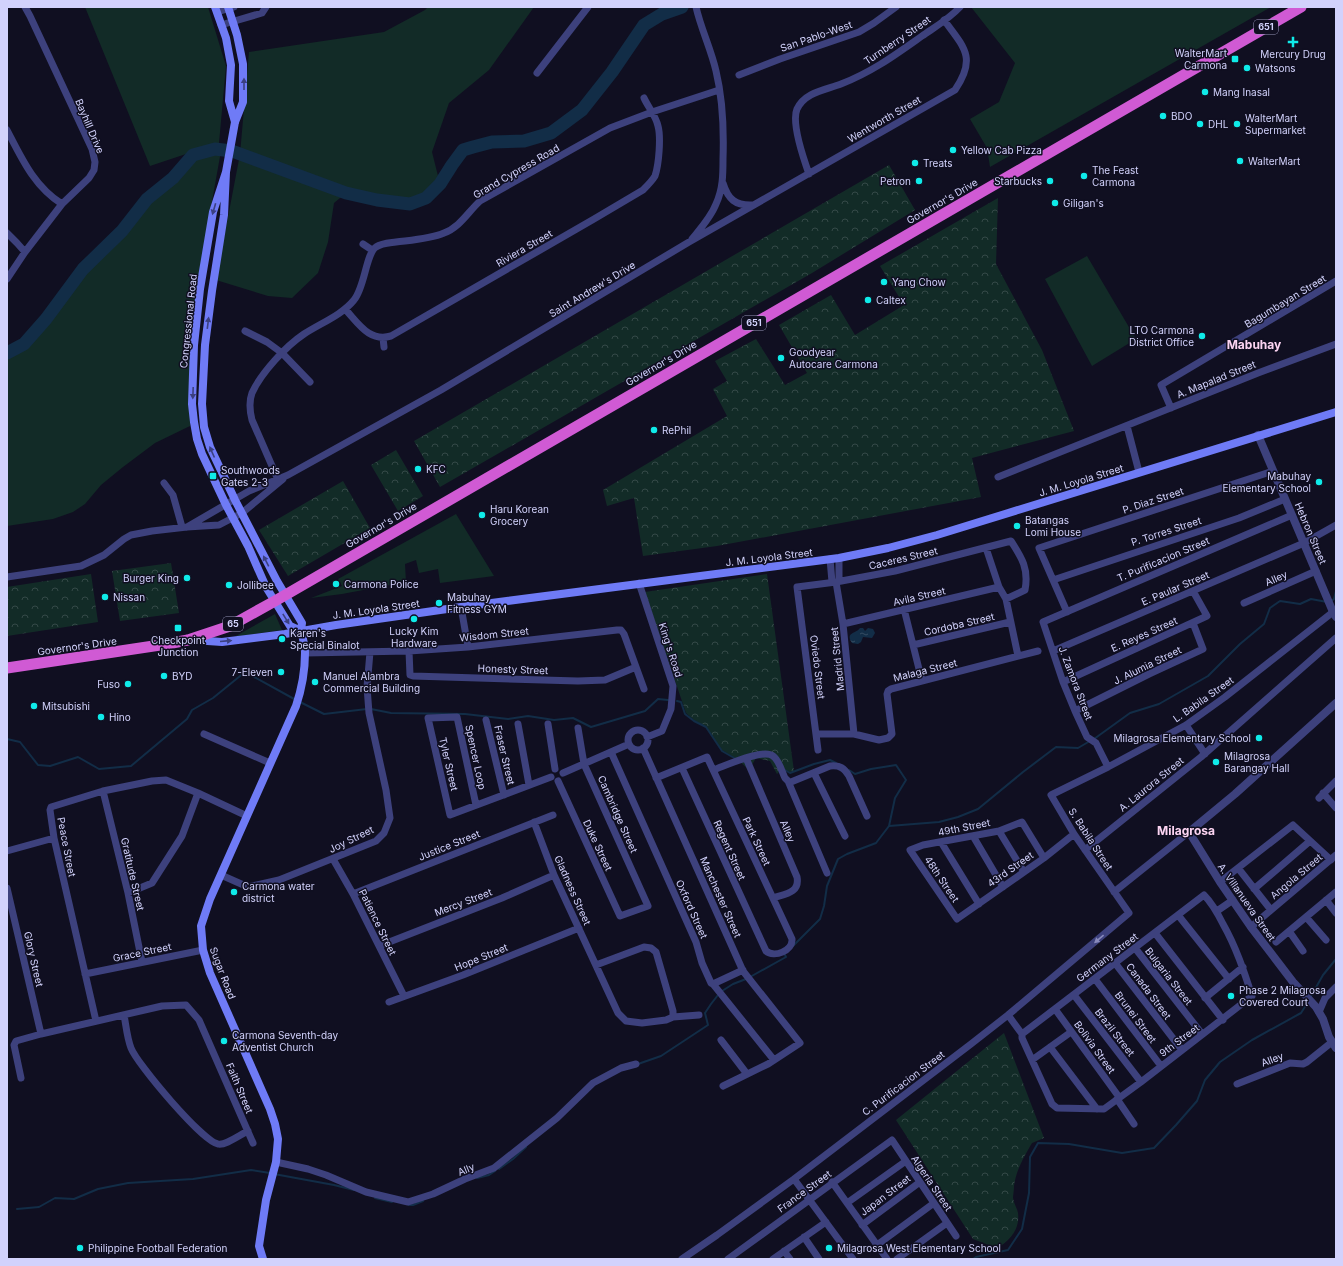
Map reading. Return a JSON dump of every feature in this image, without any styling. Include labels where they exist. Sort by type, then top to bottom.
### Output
[{"type":"highway","name":"Governor's Drive","points":[[7,668],[188,640],[230,626],[1301,7]]},
{"type":"main road","name":"Congressional Road","points":[[230,7],[243,64],[243,102],[235,122],[226,171],[224,215],[205,345],[202,404],[204,427],[210,447],[235,500],[285,595]]},
{"type":"main road","name":"Congressional Road","points":[[216,10],[226,38],[231,64],[229,101],[235,122]]},
{"type":"main road","name":"Congressional Road","points":[[226,171],[213,212],[200,289],[194,345],[192,404],[195,429],[202,454],[226,505],[248,546],[266,587],[275,601]]},
{"type":"main road","name":"J. M. Loyola Street","points":[[188,640],[222,642],[461,607],[839,558],[888,548],[937,535],[1336,412]]},
{"type":"main road","name":"Sugar Road","points":[[263,1259],[259,1246],[269,1187],[276,1162],[278,1140],[275,1124],[270,1109],[210,973],[203,950],[201,935],[203,919],[221,875],[296,706],[301,691],[304,675],[305,653],[305,645],[301,631],[302,622],[285,595]]},
{"type":"main road","points":[[275,601],[290,626],[301,631]]},
{"type":"street","name":"Bayhill Drive","points":[[7,279],[25,252],[62,204],[89,178],[94,170],[94,157],[85,135],[25,7]]},
{"type":"street","points":[[216,10],[230,7]]},
{"type":"street","points":[[221,25],[262,13],[266,7]]},
{"type":"street","points":[[537,73],[588,7]]},
{"type":"street","name":"San Pablo-West","points":[[739,75],[780,59],[859,32],[896,7]]},
{"type":"street","name":"Turnberry Street","points":[[809,174],[801,152],[798,136],[796,112],[797,102],[871,71],[944,20],[960,7]]},
{"type":"street","name":"Saint Andrew's Drive","points":[[7,577],[81,566],[104,555],[131,535],[148,531],[220,525],[242,512],[288,475],[441,390],[689,242],[711,214],[717,203],[722,180],[724,135],[723,113],[716,71],[697,11]]},
{"type":"street","name":"Wentworth Street","points":[[689,242],[955,90],[963,79],[966,69],[966,53],[962,44],[944,20]]},
{"type":"street","name":"Grand Cypress Road","points":[[372,250],[377,246],[445,233],[456,226],[480,201],[610,128],[652,112],[719,90]]},
{"type":"street","name":"Riviera Street","points":[[383,338],[392,336],[594,219],[643,190],[650,184],[655,176],[657,166],[659,132],[656,118],[644,98]]},
{"type":"street","points":[[7,130],[31,174],[41,187],[62,204]]},
{"type":"street","points":[[722,180],[730,199],[744,206],[755,205]]},
{"type":"street","points":[[7,233],[25,252]]},
{"type":"street","points":[[279,481],[252,420],[250,404],[252,394],[258,382],[282,353],[304,334],[345,309],[355,299],[362,286],[372,250],[363,244]]},
{"type":"street","name":"Bagumbayan Street","points":[[1171,408],[1161,385],[1336,281]]},
{"type":"street","points":[[345,309],[369,334],[383,338],[384,347]]},
{"type":"street","points":[[245,331],[267,342],[282,353],[310,382]]},
{"type":"street","name":"A. Mapalad Street","points":[[998,477],[1258,373],[1336,344]]},
{"type":"street","points":[[1127,426],[1139,472]]},
{"type":"street","name":"Hebron Street","points":[[1258,435],[1333,611]]},
{"type":"street","name":"P. Diaz Street","points":[[1053,580],[1039,548],[1273,471]]},
{"type":"street","name":"Saint Andrew's Drive","points":[[184,527],[249,491],[279,481]]},
{"type":"street","points":[[164,483],[173,495],[184,527]]},
{"type":"street","name":"P. Torres Street","points":[[1053,580],[1239,518],[1285,499]]},
{"type":"street","name":"T. Purificacion Street","points":[[1043,622],[1292,514]]},
{"type":"street","name":"E. Paular Street","points":[[1053,651],[1304,543],[1336,525]]},
{"type":"street","name":"Caceres Street","points":[[797,587],[895,572],[1011,541],[1022,559],[1027,579],[1025,590],[1006,599]]},
{"type":"street","points":[[986,548],[999,587],[1006,599],[1018,656]]},
{"type":"street","name":"Madrid Street","points":[[836,582],[839,568],[839,558]]},
{"type":"street","name":"Madrid Street","points":[[830,559],[831,569],[836,582],[843,624],[854,734]]},
{"type":"street","name":"Alley","points":[[1244,603],[1316,570]]},
{"type":"street","points":[[1053,580],[1067,612]]},
{"type":"street","name":"King's Road","points":[[639,583],[673,686],[671,709],[662,731],[648,737]]},
{"type":"street","name":"Oviedo Street","points":[[797,587],[818,750]]},
{"type":"street","name":"Avila Street","points":[[843,624],[999,587]]},
{"type":"street","name":"E. Reyes Street","points":[[1063,682],[1207,616],[1194,591]]},
{"type":"street","points":[[461,607],[468,647]]},
{"type":"street","points":[[904,609],[922,681]]},
{"type":"street","name":"L. Babila Street","points":[[1051,795],[1108,767],[1186,725],[1225,697],[1333,611]]},
{"type":"street","name":"Cordoba Street","points":[[913,645],[1010,622]]},
{"type":"street","name":"J. Zamora Street","points":[[1043,622],[1063,682],[1075,711],[1088,737],[1096,743],[1108,767]]},
{"type":"street","name":"J. Alumia Street","points":[[1075,711],[1203,649],[1193,623]]},
{"type":"street","name":"Wisdom Street","points":[[305,653],[410,651],[468,647],[621,630],[624,634],[644,689]]},
{"type":"street","name":"A. Laurora Street","points":[[1085,850],[1205,754],[1336,638]]},
{"type":"street","name":"Honesty Street","points":[[410,651],[409,671],[410,675],[413,676],[578,681],[605,680],[636,667]]},
{"type":"street","name":"Malaga Street","points":[[816,734],[854,734],[879,740],[888,738],[892,734],[888,691],[891,689],[1038,651]]},
{"type":"street","name":"Joy Street","points":[[221,875],[248,887],[279,880],[376,840],[384,833],[390,818],[386,790],[369,710],[367,687],[370,652]]},
{"type":"street","points":[[1114,892],[1235,794],[1336,703]]},
{"type":"street","name":"Spencer Loop","points":[[428,718],[457,718],[476,805]]},
{"type":"street","name":"Tyler Street","points":[[428,718],[450,815],[476,805]]},
{"type":"street","name":"Fraser Street","points":[[486,720],[504,794]]},
{"type":"street","points":[[518,724],[529,785]]},
{"type":"street","points":[[548,724],[555,769],[552,771],[551,777]]},
{"type":"street","points":[[1186,725],[1205,754]]},
{"type":"street","name":"Cambridge Street","points":[[578,728],[584,764],[648,906],[620,916]]},
{"type":"street","points":[[634,730],[641,730],[648,737],[647,743],[643,748],[637,750],[629,744],[628,741],[629,734],[634,730]]},
{"type":"street","points":[[204,734],[270,763]]},
{"type":"street","points":[[563,773],[629,744]]},
{"type":"street","name":"Manchester Street","points":[[643,748],[743,970],[800,1043],[774,1060]]},
{"type":"street","name":"Oxford Street","points":[[611,752],[696,942],[710,983],[713,984],[774,1060]]},
{"type":"street","name":"Alley","points":[[713,770],[754,755],[770,754],[774,757],[788,781],[827,873]]},
{"type":"street","name":"Park Street","points":[[656,778],[707,757],[792,939],[792,944],[790,947],[776,954],[770,954],[766,951],[760,940]]},
{"type":"street","name":"Alley","points":[[746,758],[797,877],[798,883],[796,888],[773,898]]},
{"type":"street","points":[[788,781],[795,781],[830,766],[841,766],[846,770],[867,816]]},
{"type":"street","name":"Regent Street","points":[[682,768],[760,940]]},
{"type":"street","points":[[555,769],[561,770],[563,773]]},
{"type":"street","points":[[551,777],[554,781],[558,781],[562,779],[563,773]]},
{"type":"street","points":[[814,773],[845,836]]},
{"type":"street","points":[[476,805],[551,777]]},
{"type":"street","name":"Peace Street","points":[[96,1021],[54,838],[50,810],[52,807],[103,791],[152,781],[166,780],[198,792],[247,816]]},
{"type":"street","name":"Duke Street","points":[[558,781],[620,916]]},
{"type":"street","points":[[1336,781],[1321,796],[1336,808]]},
{"type":"street","name":"Gratitude Street","points":[[103,791],[128,893],[142,962]]},
{"type":"street","points":[[128,893],[152,883],[182,836],[198,792]]},
{"type":"street","name":"S. Babila Street","points":[[1051,795],[1074,834],[1129,913]]},
{"type":"street","name":"Justice Street","points":[[353,894],[553,815]]},
{"type":"street","name":"Gladness Street","points":[[534,822],[554,875],[618,1013],[626,1021],[642,1023],[666,1020],[672,1017],[699,1015]]},
{"type":"street","name":"49th Street","points":[[910,850],[923,845],[999,830],[1022,822],[1044,858]]},
{"type":"street","points":[[1220,882],[1293,825],[1310,841],[1333,858]]},
{"type":"street","points":[[999,830],[1024,872]]},
{"type":"street","name":"A. Villanueva Street","points":[[1189,832],[1220,882],[1251,927],[1293,982],[1317,1010],[1323,1019],[1334,1045]]},
{"type":"street","name":"43rd Street","points":[[957,920],[1044,858],[1074,834]]},
{"type":"street","points":[[973,836],[1003,887]]},
{"type":"street","points":[[7,851],[54,838]]},
{"type":"street","points":[[1254,889],[1310,841]]},
{"type":"street","points":[[940,842],[979,904]]},
{"type":"street","name":"48th Street","points":[[910,850],[957,920]]},
{"type":"street","name":"Angola Street","points":[[1251,927],[1333,858]]},
{"type":"street","name":"Patience Street","points":[[333,859],[353,894],[404,996]]},
{"type":"street","points":[[1238,868],[1271,910]]},
{"type":"street","name":"Mercy Street","points":[[379,946],[502,898],[554,875]]},
{"type":"street","name":"Glory Street","points":[[7,888],[41,1034]]},
{"type":"street","points":[[1276,942],[1336,892]]},
{"type":"street","name":"Germany Street","points":[[1022,1034],[1204,895],[1217,911]]},
{"type":"street","points":[[1205,998],[1243,967],[1232,940],[1217,911],[1233,900]]},
{"type":"street","points":[[1326,900],[1336,912]]},
{"type":"street","name":"C. Purificacion Street","points":[[682,1259],[794,1178],[1008,1015],[1129,913]]},
{"type":"street","points":[[1178,915],[1229,979]]},
{"type":"street","points":[[1306,917],[1326,940]]},
{"type":"street","name":"Hope Street","points":[[389,1002],[463,975],[579,928]]},
{"type":"street","points":[[1289,931],[1303,951]]},
{"type":"street","points":[[1155,933],[1223,1020]]},
{"type":"street","points":[[596,965],[644,948],[650,948],[656,952],[673,1011],[672,1017]]},
{"type":"street","name":"Bulgaria Street","points":[[1135,948],[1202,1034]]},
{"type":"street","name":"Grace Street","points":[[85,974],[203,950]]},
{"type":"street","name":"Canada Street","points":[[1115,963],[1182,1050]]},
{"type":"street","name":"9th Street","points":[[1008,1015],[1022,1034],[1022,1038],[1052,1104],[1057,1108],[1104,1108],[1141,1082],[1202,1034],[1223,1020],[1252,996],[1243,967]]},
{"type":"street","points":[[713,984],[743,970]]},
{"type":"street","name":"Brunei Street","points":[[1095,979],[1160,1066]]},
{"type":"street","points":[[1317,1010],[1325,998],[1336,987]]},
{"type":"street","name":"Brazil Street","points":[[1074,995],[1141,1082]]},
{"type":"street","name":"Faith Street","points":[[21,1078],[14,1045],[16,1041],[162,1006],[186,1005],[199,1020],[253,1143]]},
{"type":"street","name":"Bolivia Street","points":[[1055,1009],[1118,1098]]},
{"type":"street","points":[[124,1015],[130,1048],[159,1088],[205,1138],[217,1144],[225,1143],[248,1131]]},
{"type":"street","points":[[1032,1060],[1071,1032]]},
{"type":"street","points":[[722,1040],[746,1074]]},
{"type":"street","name":"Alley","points":[[1237,1084],[1290,1063],[1302,1064],[1307,1062],[1334,1045]]},
{"type":"street","points":[[1050,1047],[1097,1109]]},
{"type":"street","points":[[723,1086],[774,1060]]},
{"type":"street","name":"Ally","points":[[276,1162],[314,1171],[366,1192],[408,1202],[433,1194],[465,1179],[494,1168],[557,1118],[593,1083],[621,1068],[636,1064]]},
{"type":"street","points":[[1118,1098],[1134,1124]]},
{"type":"street","name":"Algeria Street","points":[[892,1140],[956,1236]]},
{"type":"street","name":"France Street","points":[[728,1259],[832,1182],[892,1140]]},
{"type":"street","points":[[847,1203],[906,1161]]},
{"type":"street","points":[[794,1178],[853,1259]]},
{"type":"street","points":[[832,1182],[887,1259]]},
{"type":"street","name":"Japan Street","points":[[862,1225],[920,1182]]},
{"type":"street","points":[[877,1245],[934,1203]]},
{"type":"street","points":[[773,1259],[826,1222]]},
{"type":"street","points":[[897,1259],[947,1223]]},
{"type":"street","points":[[804,1237],[819,1259]]},
{"type":"street","points":[[784,1251],[790,1259]]},
{"type":"green space","points":[[85,7],[208,7],[226,66],[219,143],[150,166]]},
{"type":"green space","points":[[428,7],[534,7],[489,70],[449,103],[432,152],[440,184],[432,194],[426,198],[417,202],[408,203],[387,202],[346,193],[334,203],[328,242],[318,273],[292,298],[268,296],[216,280],[240,154],[249,52],[384,32]]},
{"type":"green space","points":[[971,7],[1271,7],[990,167],[987,148],[970,119],[999,102],[1015,63]]},
{"type":"green space","points":[[214,147],[221,151],[197,285],[193,324],[190,426],[155,443],[101,485],[85,504],[73,512],[53,519],[7,526],[7,353],[24,344],[46,319],[83,269],[122,231],[147,199],[173,178],[193,155]]},
{"type":"green space","points":[[889,165],[915,210],[812,273],[440,487],[414,441]]},
{"type":"green space","points":[[998,198],[996,264],[1042,350],[1074,431],[972,458],[981,497],[717,546],[643,556],[634,498],[607,506],[603,490],[727,416],[713,389],[727,381],[715,361],[756,339],[785,385],[807,373],[779,325],[831,295],[855,335],[904,305],[880,266]]},
{"type":"green space","points":[[1087,256],[1136,339],[1092,366],[1045,279]]},
{"type":"green space","points":[[396,450],[423,496],[398,511],[371,465]]},
{"type":"green space","points":[[343,481],[370,528],[288,576],[259,530]]},
{"type":"green space","points":[[456,514],[494,576],[440,583],[438,569],[419,573],[416,560],[405,564],[406,582],[342,594],[311,598],[342,586],[338,579]]},
{"type":"green space","points":[[171,563],[179,613],[120,621],[112,571]]},
{"type":"green space","points":[[91,574],[98,622],[7,636],[7,587]]},
{"type":"green space","points":[[767,574],[794,771],[790,772],[783,768],[777,774],[770,761],[756,758],[749,770],[737,759],[722,750],[706,727],[686,713],[645,592]]},
{"type":"green space","points":[[275,614],[282,630],[234,637]]},
{"type":"green space","points":[[1004,1033],[1044,1138],[1032,1143],[1018,1169],[1013,1198],[1018,1213],[1016,1229],[1006,1242],[997,1248],[973,1239],[896,1120]]},
{"type":"water","points":[[860,628],[863,628],[865,631],[868,628],[873,629],[875,633],[872,638],[863,637],[861,642],[858,644],[852,643],[850,635]]},
{"type":"waterway","points":[[7,353],[24,344],[46,319],[83,269],[122,231],[147,199],[173,178],[193,155],[215,149],[232,151],[346,193],[377,200],[410,204],[426,198],[440,184],[463,150],[492,142],[524,141],[551,133],[582,110],[612,72],[644,25],[662,14],[682,7]]},
{"type":"waterway","points":[[1331,601],[1334,599],[1336,591]]},
{"type":"waterway","points":[[1094,739],[1130,713],[1159,704],[1208,676],[1240,644],[1264,624],[1270,608],[1280,601],[1300,604],[1311,599],[1327,602]]},
{"type":"waterway","points":[[7,739],[20,742],[38,765],[50,766],[78,757],[99,769],[131,766],[187,719],[192,710],[213,698],[245,672],[296,700]]},
{"type":"waterway","points":[[371,709],[391,713],[465,714],[508,719],[528,716],[554,720],[573,718],[591,727],[645,711],[658,699],[668,700]]},
{"type":"waterway","points":[[677,701],[681,702],[685,714],[694,721],[706,727],[722,751],[736,759]]},
{"type":"waterway","points":[[300,702],[324,714],[367,709]]},
{"type":"waterway","points":[[889,826],[939,822],[958,817],[978,809],[1056,747],[1078,748],[1090,741]]},
{"type":"waterway","points":[[785,770],[790,773],[830,760],[836,763]]},
{"type":"waterway","points":[[792,947],[820,919],[824,906],[827,886],[838,859],[876,843],[889,826],[895,798],[906,780],[896,765],[871,769],[855,774],[849,770]]},
{"type":"waterway","points":[[750,977],[786,957],[784,953]]},
{"type":"waterway","points":[[1310,998],[1323,975],[1336,959]]},
{"type":"waterway","points":[[722,991],[733,984],[746,979]]},
{"type":"waterway","points":[[638,1064],[661,1056],[708,1025],[705,1013],[718,995]]},
{"type":"waterway","points":[[973,1259],[1008,1250],[1022,1229],[1029,1193],[1030,1157],[1038,1143],[1069,1144],[1122,1153],[1154,1148],[1197,1101],[1205,1080],[1220,1062],[1252,1040],[1301,1013],[1308,1002]]},
{"type":"waterway","points":[[499,1169],[526,1147]]},
{"type":"waterway","points":[[17,1209],[39,1207],[55,1198],[74,1199],[98,1189],[128,1183],[193,1179],[251,1170],[270,1173]]},
{"type":"waterway","points":[[477,1178],[489,1175],[495,1171]]},
{"type":"waterway","points":[[274,1174],[354,1190]]},
{"type":"waterway","points":[[375,1198],[392,1202]]},
{"type":"waterway","points":[[409,1205],[423,1201]]},
{"type":"place","name":"Mercury Drug","points":[[1293,42]]},
{"type":"place","name":"WalterMart Carmona","points":[[1235,59]]},
{"type":"place","name":"Watsons","points":[[1247,68]]},
{"type":"place","name":"Mang Inasal","points":[[1205,92]]},
{"type":"place","name":"BDO","points":[[1163,116]]},
{"type":"place","name":"DHL","points":[[1200,124]]},
{"type":"place","name":"WalterMart Supermarket","points":[[1237,124]]},
{"type":"place","name":"Yellow Cab Pizza","points":[[953,150]]},
{"type":"place","name":"WalterMart","points":[[1240,161]]},
{"type":"place","name":"Treats","points":[[915,163]]},
{"type":"place","name":"The Feast Carmona","points":[[1084,176]]},
{"type":"place","name":"Petron","points":[[919,181]]},
{"type":"place","name":"Starbucks","points":[[1050,181]]},
{"type":"place","name":"Giligan's","points":[[1055,203]]},
{"type":"place","name":"Yang Chow","points":[[884,282]]},
{"type":"place","name":"Caltex","points":[[868,300]]},
{"type":"place","name":"LTO Carmona District Office","points":[[1202,336]]},
{"type":"place","name":"Goodyear Autocare Carmona","points":[[781,358]]},
{"type":"place","name":"RePhil","points":[[654,430]]},
{"type":"place","name":"KFC","points":[[418,469]]},
{"type":"place","name":"Southwoods Gates 2-3","points":[[213,476]]},
{"type":"place","name":"Mabuhay Elementary School","points":[[1319,482]]},
{"type":"place","name":"Haru Korean Grocery","points":[[482,515]]},
{"type":"place","name":"Batangas Lomi House","points":[[1017,526]]},
{"type":"place","name":"Burger King","points":[[187,578]]},
{"type":"place","name":"Carmona Police","points":[[336,584]]},
{"type":"place","name":"Jollibee","points":[[229,585]]},
{"type":"place","name":"Nissan","points":[[105,597]]},
{"type":"place","name":"Mabuhay Fitness GYM","points":[[439,603]]},
{"type":"place","name":"Lucky Kim Hardware","points":[[414,619]]},
{"type":"place","name":"Checkpoint Junction","points":[[178,628]]},
{"type":"place","name":"Karen's Special Binalot","points":[[282,639]]},
{"type":"place","name":"7-Eleven","points":[[281,672]]},
{"type":"place","name":"BYD","points":[[164,676]]},
{"type":"place","name":"Manuel Alambra Commercial Building","points":[[315,682]]},
{"type":"place","name":"Fuso","points":[[128,684]]},
{"type":"place","name":"Mitsubishi","points":[[34,706]]},
{"type":"place","name":"Hino","points":[[101,717]]},
{"type":"place","name":"Milagrosa Elementary School","points":[[1259,738]]},
{"type":"place","name":"Milagrosa Barangay Hall","points":[[1216,762]]},
{"type":"place","name":"Carmona water district","points":[[234,892]]},
{"type":"place","name":"Phase 2 Milagrosa Covered Court","points":[[1231,996]]},
{"type":"place","name":"Carmona Seventh-day Adventist Church","points":[[224,1041]]},
{"type":"place","name":"Philippine Football Federation","points":[[80,1248]]},
{"type":"place","name":"Milagrosa West Elementary School","points":[[829,1248]]},
{"type":"district","name":"Mabuhay","points":[[1254,345]]},
{"type":"district","name":"Milagrosa","points":[[1186,831]]}]
